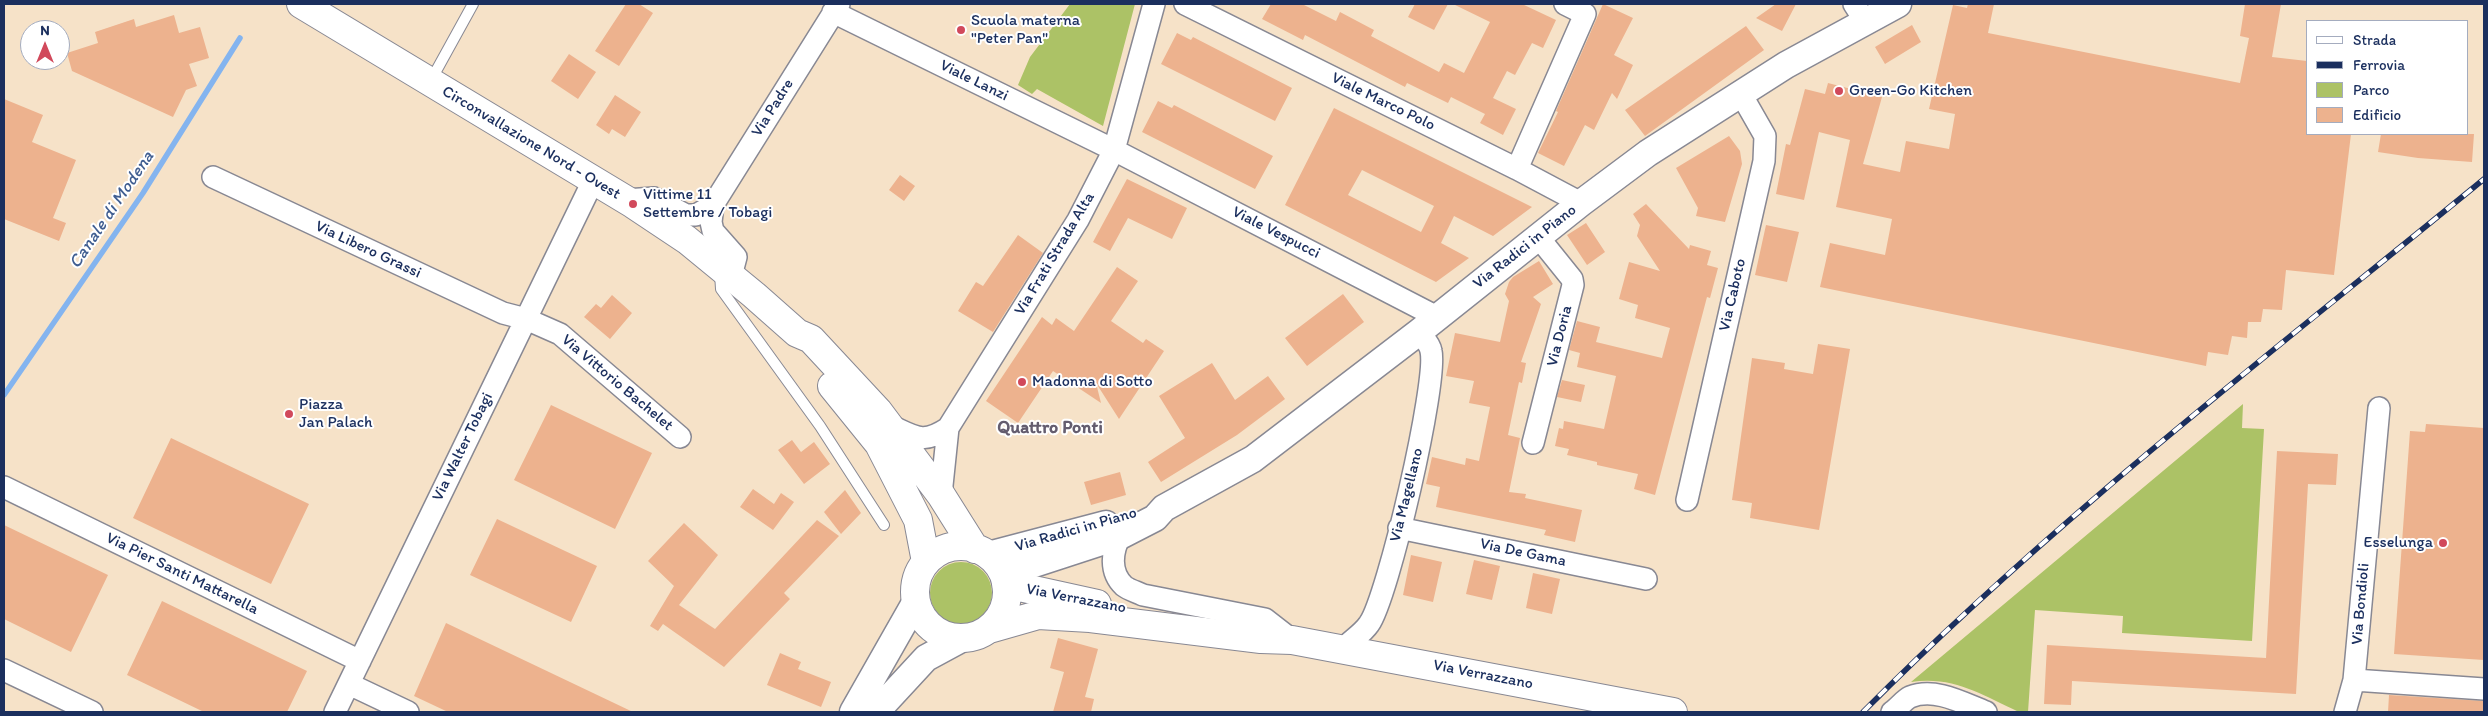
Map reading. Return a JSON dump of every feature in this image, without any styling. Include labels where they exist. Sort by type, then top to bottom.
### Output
[{"type":"main road","name":"Circonvallazione Nord - Ovest","points":[[301,4],[626,200],[687,240],[797,333],[811,339],[878,411],[982,552]]},
{"type":"main road","name":"Circonvallazione Nord - Ovest","points":[[797,333],[800,345],[879,444],[918,520],[926,562]]},
{"type":"main road","name":"Via Radici in Piano","points":[[926,562],[934,554],[954,547],[982,552],[998,566],[1005,582]]},
{"type":"main road","points":[[926,562],[916,581],[915,602],[920,615],[938,633],[963,638],[977,635],[989,629],[1005,604],[1005,582]]},
{"type":"main road","name":"Via Verrazzano","points":[[1005,582],[1043,594],[1161,615],[1262,628],[1292,640]]},
{"type":"main road","name":"Via Verrazzano","points":[[989,629],[1038,615],[1090,618],[1261,639],[1292,640],[1344,648],[1673,712]]},
{"type":"street","name":"Via Frati Strada Alta","points":[[941,495],[948,428],[1078,220],[1114,150],[1154,4]]},
{"type":"street","name":"Viale Marco Polo","points":[[1185,4],[1517,169],[1581,203]]},
{"type":"street","points":[[1517,169],[1586,14],[1565,4]]},
{"type":"street","name":"Via Radici in Piano","points":[[1005,582],[1025,567],[1120,536],[1155,518],[1164,508],[1254,459],[1539,238],[1581,203],[1648,153],[1786,65],[1860,12],[1898,4]]},
{"type":"street","name":"Viale Lanzi","points":[[836,8],[1114,150]]},
{"type":"street","name":"Via Padre","points":[[713,205],[836,8]]},
{"type":"street","name":"Via Caboto","points":[[1687,500],[1764,161],[1765,136],[1741,94]]},
{"type":"street","name":"Viale Vespucci","points":[[1114,150],[1428,324]]},
{"type":"street","name":"Via Libero Grassi","points":[[212,177],[503,313],[526,319]]},
{"type":"street","name":"Via Walter Tobagi","points":[[335,712],[593,181]]},
{"type":"street","points":[[626,200],[654,198],[686,215],[696,215],[713,205]]},
{"type":"street","points":[[713,205],[711,222],[713,231],[736,257],[725,272]]},
{"type":"street","name":"Via Doria","points":[[1533,443],[1573,284],[1572,279],[1539,238]]},
{"type":"street","name":"Via Vittorio Bachelet","points":[[526,319],[560,334],[680,437]]},
{"type":"street","name":"Via Magellano","points":[[1344,648],[1370,624],[1383,589],[1399,528],[1424,421],[1430,376],[1431,351],[1428,324]]},
{"type":"street","name":"Via Bondioli","points":[[2345,712],[2354,680],[2379,408]]},
{"type":"street","points":[[888,425],[915,437],[932,439],[948,428]]},
{"type":"street","name":"Via Pier Santi Mattarella","points":[[4,487],[360,661]]},
{"type":"street","name":"Via Radici in Piano","points":[[982,552],[1107,524],[1151,508],[1164,508]]},
{"type":"street","name":"Via De Gama","points":[[1399,528],[1646,579]]},
{"type":"street","name":"Via Verrazzano","points":[[1120,536],[1114,548],[1113,560],[1117,574],[1124,586],[1143,595],[1265,619],[1292,640]]},
{"type":"street","points":[[854,712],[915,602]]},
{"type":"street","points":[[876,712],[926,658],[963,638]]},
{"type":"street","points":[[4,671],[92,712]]},
{"type":"street","points":[[2354,680],[2484,689]]},
{"type":"street","points":[[349,684],[408,712]]},
{"type":"street","points":[[1892,712],[1910,697],[1926,694],[1949,697],[1986,712]]},
{"type":"lane","points":[[430,82],[472,4]]},
{"type":"lane","points":[[725,272],[721,289],[820,426],[884,525]]},
{"type":"green space","points":[[1070,4],[1135,4],[1103,126],[1037,89],[1032,94],[1018,85],[1030,57]]},
{"type":"green space","points":[[2243,404],[2242,428],[2264,429],[2252,641],[2122,633],[2123,616],[2035,610],[2028,712],[2019,712],[1980,693],[1954,684],[1927,681],[1911,682]]},
{"type":"green space","points":[[961,562],[978,567],[983,571],[987,576],[992,593],[987,610],[983,615],[978,619],[961,624],[944,619],[939,615],[935,610],[930,593],[935,576],[939,571],[944,567]]},
{"type":"building","points":[[626,4],[639,4],[653,13],[619,66],[595,51]]},
{"type":"building","points":[[1271,4],[1302,4],[1336,21],[1340,12],[1374,30],[1371,36],[1439,72],[1444,63],[1464,73],[1490,22],[1453,4],[1522,4],[1556,20],[1543,48],[1532,43],[1515,75],[1507,71],[1493,98],[1516,109],[1503,135],[1480,123],[1485,114],[1451,97],[1448,103],[1407,83],[1405,87],[1305,35],[1303,40],[1262,19]]},
{"type":"building","points":[[1415,4],[1448,4],[1434,30],[1408,17]]},
{"type":"building","points":[[1603,4],[1633,18],[1614,55],[1633,65],[1617,99],[1612,93],[1594,130],[1585,125],[1564,166],[1538,153],[1558,112],[1556,111]]},
{"type":"building","points":[[1776,4],[1796,4],[1782,31],[1756,18]]},
{"type":"building","points":[[1968,4],[1994,4],[1988,33],[2240,83],[2249,38],[2240,36],[2245,4],[2281,4],[2272,57],[2306,61],[2306,135],[2351,135],[2334,275],[2286,270],[2282,310],[2263,309],[2261,322],[2248,322],[2247,338],[2232,336],[2228,355],[2208,352],[2206,366],[1820,287],[1830,243],[1885,255],[1892,219],[1836,207],[1850,140],[1819,132],[1804,200],[1776,194],[1786,144],[1790,145],[1805,89],[1825,94],[1828,83],[1882,97],[1863,164],[1900,172],[1906,141],[1949,149],[1955,114],[1929,109],[1953,5],[1967,8]]},
{"type":"building","points":[[174,15],[179,33],[200,27],[209,58],[189,64],[197,86],[186,90],[173,117],[72,71],[70,52],[98,43],[95,32],[134,19],[136,27]]},
{"type":"building","points":[[1912,25],[1921,42],[1885,64],[1875,47]]},
{"type":"building","points":[[1746,26],[1764,50],[1645,136],[1625,110]]},
{"type":"building","points":[[1177,33],[1191,40],[1193,37],[1292,88],[1275,121],[1161,64]]},
{"type":"building","points":[[569,54],[596,72],[578,99],[551,81]]},
{"type":"building","points":[[615,95],[641,112],[625,137],[612,129],[609,134],[596,125]]},
{"type":"building","points":[[4,99],[43,115],[32,142],[76,160],[53,218],[66,223],[59,241],[4,219]]},
{"type":"building","points":[[1158,101],[1172,108],[1174,105],[1273,156],[1255,189],[1142,132]]},
{"type":"building","points":[[1334,108],[1532,207],[1493,236],[1454,216],[1441,243],[1469,258],[1436,282],[1285,205]],"holes":[[[1362,170],[1434,206],[1421,232],[1348,195]]]},
{"type":"building","points":[[2474,134],[2472,162],[2418,158],[2378,152],[2381,135]]},
{"type":"building","points":[[1729,136],[1740,151],[1742,164],[1725,222],[1696,216],[1698,208],[1676,168]]},
{"type":"building","points":[[900,175],[915,186],[904,201],[889,190]]},
{"type":"building","points":[[1127,179],[1187,208],[1172,239],[1128,218],[1110,251],[1093,242]]},
{"type":"building","points":[[1646,204],[1689,249],[1690,245],[1711,251],[1707,265],[1718,268],[1710,298],[1707,297],[1655,495],[1634,489],[1638,474],[1597,465],[1597,462],[1567,455],[1569,449],[1555,446],[1559,428],[1563,429],[1564,421],[1604,429],[1616,376],[1577,367],[1580,353],[1569,350],[1577,321],[1600,327],[1596,342],[1662,358],[1670,328],[1635,318],[1638,305],[1619,299],[1629,262],[1660,271],[1637,236],[1640,225],[1633,214]]},
{"type":"building","points":[[1586,223],[1605,252],[1587,265],[1567,235]]},
{"type":"building","points":[[1766,225],[1799,232],[1787,282],[1755,275]]},
{"type":"building","points":[[1018,235],[1043,253],[993,332],[958,311],[976,282],[983,286]]},
{"type":"building","points":[[1539,261],[1553,284],[1533,297],[1541,304],[1521,362],[1526,363],[1522,383],[1519,382],[1508,435],[1520,438],[1509,492],[1526,494],[1525,498],[1582,510],[1575,542],[1544,535],[1546,530],[1436,507],[1440,487],[1426,484],[1432,457],[1465,465],[1466,458],[1479,461],[1490,407],[1469,403],[1474,381],[1446,376],[1455,333],[1500,342],[1509,301],[1505,294],[1509,282],[1513,277]]},
{"type":"building","points":[[1117,267],[1138,281],[1111,321],[1143,343],[1146,339],[1164,351],[1119,419],[1096,383],[1101,403],[1053,371],[1018,423],[986,401],[1042,317],[1052,325],[1056,318],[1074,331]]},
{"type":"building","points":[[1343,294],[1364,322],[1307,366],[1285,338]]},
{"type":"building","points":[[612,295],[632,313],[610,339],[584,317],[596,304],[601,308]]},
{"type":"building","points":[[1818,344],[1850,349],[1819,530],[1750,518],[1752,503],[1732,500],[1752,358],[1785,363],[1784,369],[1813,374]]},
{"type":"building","points":[[1212,363],[1235,400],[1268,376],[1285,399],[1237,435],[1161,482],[1148,462],[1185,438],[1159,396]]},
{"type":"building","points":[[1562,380],[1585,385],[1581,402],[1557,397]]},
{"type":"building","points":[[551,405],[652,453],[615,529],[514,480]]},
{"type":"building","name":"Esselunga","points":[[2426,424],[2484,428],[2484,660],[2394,654],[2410,431],[2425,432]]},
{"type":"building","points":[[171,438],[309,504],[271,584],[133,518]]},
{"type":"building","points":[[792,440],[801,452],[814,442],[830,464],[804,484],[778,450]]},
{"type":"building","points":[[2277,451],[2338,454],[2336,485],[2308,484],[2296,694],[2072,681],[2071,705],[2044,704],[2047,645],[2266,658]]},
{"type":"building","points":[[1120,472],[1126,495],[1091,505],[1084,482]]},
{"type":"building","points":[[753,489],[774,504],[781,493],[794,502],[773,530],[740,507]]},
{"type":"building","points":[[845,490],[861,513],[841,534],[824,512]]},
{"type":"building","points":[[497,519],[597,566],[571,622],[470,575]]},
{"type":"building","points":[[817,520],[839,536],[784,593],[790,599],[724,667],[663,624],[658,631],[650,626],[674,586],[648,561],[684,523],[718,555],[679,605],[715,629]]},
{"type":"building","points":[[4,525],[108,575],[71,652],[4,619]]},
{"type":"building","points":[[1411,555],[1442,562],[1433,602],[1403,595]]},
{"type":"building","points":[[1474,560],[1500,566],[1492,600],[1466,594]]},
{"type":"building","points":[[1533,573],[1560,579],[1552,614],[1526,608]]},
{"type":"building","points":[[162,601],[307,671],[287,712],[204,712],[127,675]]},
{"type":"building","points":[[446,623],[633,712],[448,712],[414,696]]},
{"type":"building","points":[[1058,638],[1098,649],[1085,697],[1094,699],[1091,712],[1053,712],[1064,672],[1050,668]]},
{"type":"building","points":[[780,653],[801,662],[798,669],[831,682],[821,707],[767,685]]},
{"type":"building","points":[[2389,695],[2484,701],[2484,712],[2388,712]]},
{"type":"waterway","name":"Canale di Modena","points":[[4,395],[143,193],[240,38]]},
{"type":"railway","points":[[1863,712],[1936,640],[2088,504],[2245,373],[2484,179]]},
{"type":"place","name":"Scuola materna \"Peter Pan\"","points":[[961,30]]},
{"type":"place","name":"Green-Go Kitchen","points":[[1839,91]]},
{"type":"place","name":"Vittime 11 Settembre / Tobagi","points":[[633,204]]},
{"type":"place","name":"Madonna di Sotto","points":[[1022,382]]},
{"type":"place","name":"Piazza Jan Palach","points":[[289,414]]},
{"type":"place","name":"Esselunga","points":[[2443,543]]},
{"type":"district","name":"Quattro Ponti","points":[[1050,428]]}]
